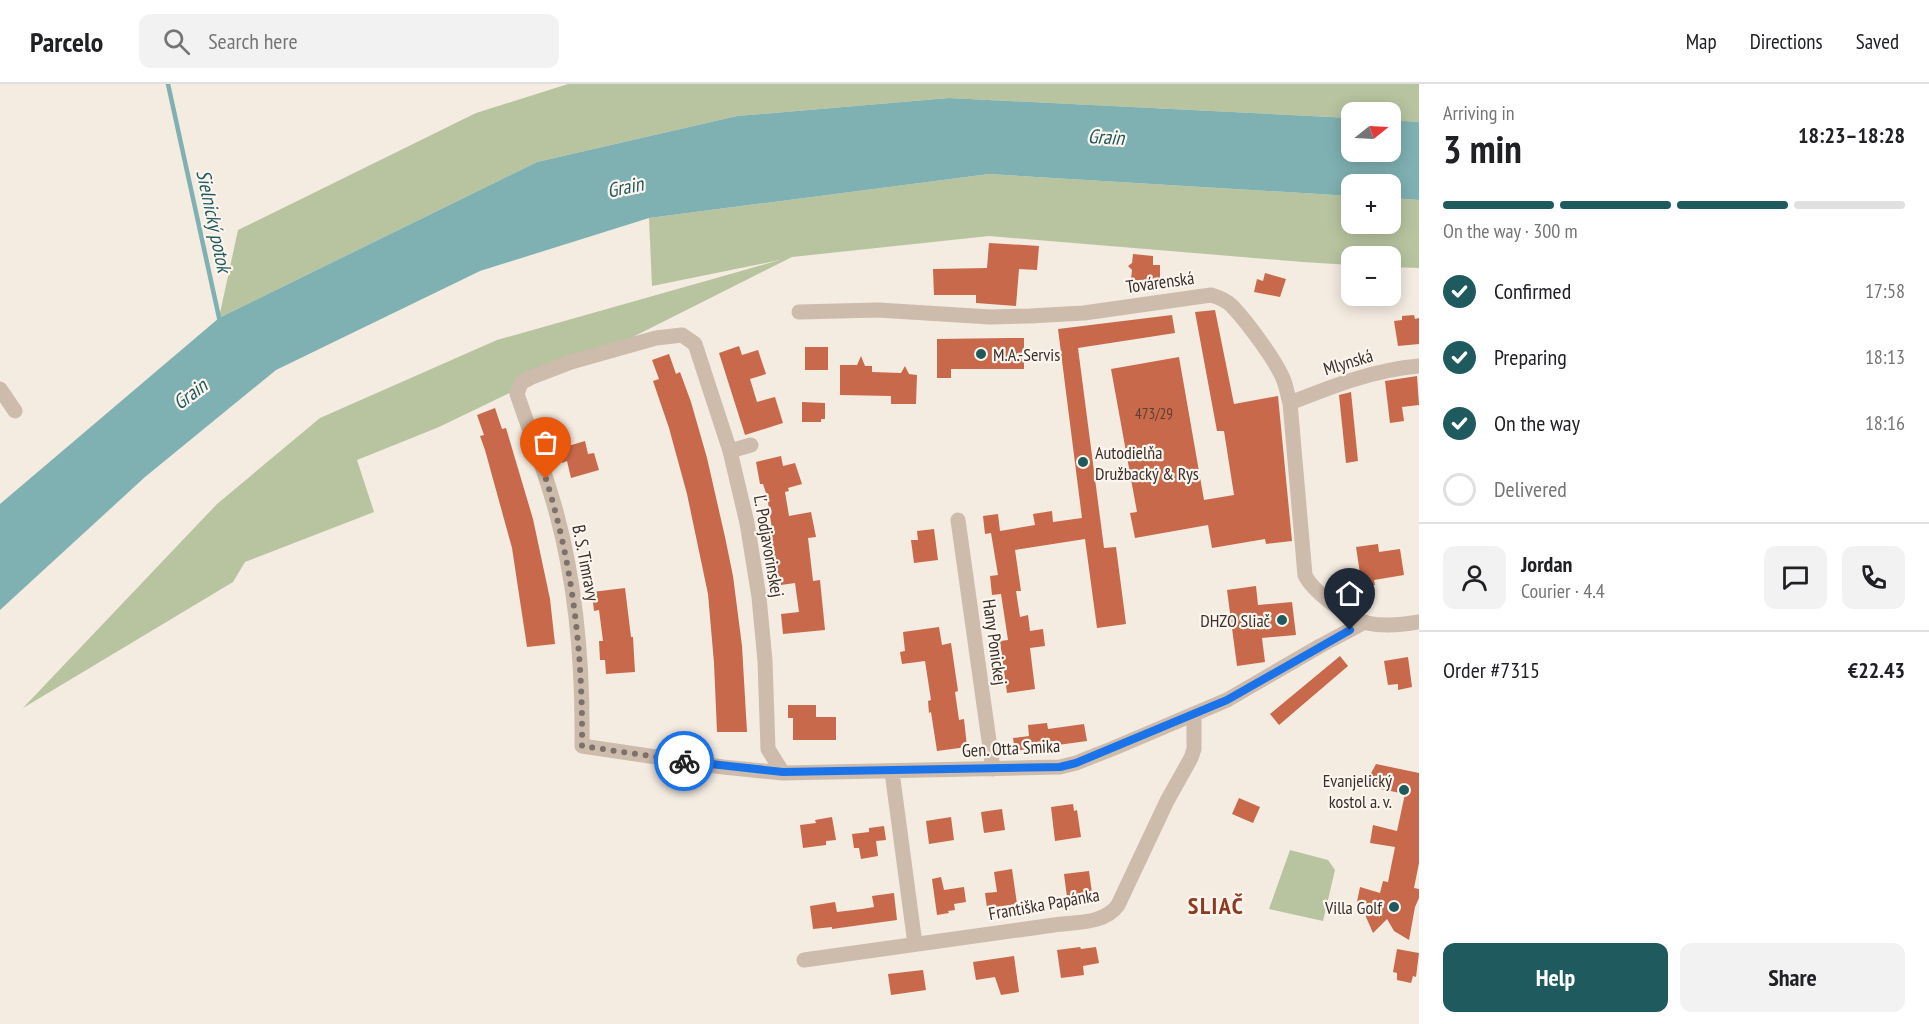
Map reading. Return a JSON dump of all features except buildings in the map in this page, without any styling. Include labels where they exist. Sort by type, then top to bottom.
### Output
[{"type":"street","name":"Továrenská","points":[[799,312],[878,310],[990,317],[1030,316],[1084,314],[1211,295],[1221,298],[1231,305],[1254,334],[1285,383],[1290,403],[1305,575],[1309,583],[1330,601],[1365,622],[1384,626],[1419,622]]},
{"type":"street","name":"B. S. Timravy","points":[[582,746],[583,702],[580,657],[576,612],[569,574],[558,516],[517,394],[521,383],[571,362],[656,338],[682,335]]},
{"type":"street","name":"Ľ. Podjavorinskej","points":[[682,335],[695,344],[730,451],[747,522],[759,597],[767,692],[768,749],[771,757],[783,772]]},
{"type":"street","name":"Mlynská","points":[[1290,403],[1357,377],[1419,366]]},
{"type":"street","points":[[0,389],[15,411]]},
{"type":"street","points":[[730,451],[751,445]]},
{"type":"street","name":"Hany Ponickej","points":[[958,520],[993,769]]},
{"type":"street","points":[[1194,715],[1252,687],[1365,622]]},
{"type":"street","name":"Gen. Otta Smika","points":[[582,746],[723,767],[783,772],[1041,768],[1076,763],[1194,715]]},
{"type":"street","name":"Františka Papánka","points":[[804,960],[1095,919],[1114,910],[1167,801],[1191,758],[1194,749],[1194,715]]},
{"type":"street","points":[[892,772],[915,944]]},
{"type":"green space","points":[[568,84],[1419,84],[1419,122],[1401,121],[1401,102],[1341,102],[1341,118],[949,98],[737,116],[537,162],[219,318],[238,230],[476,113]]},
{"type":"green space","points":[[989,174],[1341,195],[1341,234],[1401,234],[1401,199],[1419,200],[1419,268],[1401,267],[1401,246],[1341,246],[1341,264],[989,236],[792,257],[599,354],[520,388],[439,427],[357,460],[374,512],[245,562],[233,582],[23,708],[217,504],[320,418],[497,340],[780,260],[652,286],[649,218]]},
{"type":"green space","points":[[1290,850],[1328,860],[1335,870],[1323,921],[1269,909]]},
{"type":"water","name":"Grain","points":[[949,98],[1341,118],[1341,162],[1401,162],[1401,121],[1419,122],[1419,200],[1401,199],[1401,174],[1341,174],[1341,195],[989,174],[649,218],[480,271],[276,370],[145,477],[0,610],[0,504],[219,318],[537,162],[737,116]]},
{"type":"waterway","name":"Sielnický potok","points":[[168,84],[220,322]]},
{"type":"way so far","points":[[546,479],[558,516],[576,612],[583,702],[582,746],[684,761]]},
{"type":"place","name":"M.A.-Servis","points":[[981,354]]},
{"type":"place","name":"Autodielňa Družbacký & Rys","points":[[1083,462]]},
{"type":"place","name":"DHZO Sliač","points":[[1282,620]]},
{"type":"place","name":"Evanjelický kostol a. v.","points":[[1404,790]]},
{"type":"place","name":"Villa Golf","points":[[1394,907]]},
{"type":"district","name":"SLIAČ","points":[[1216,905]]},
{"type":"route","points":[[684,761],[783,772],[892,772],[1060,767],[1076,763],[1227,700],[1350,630]]}]
